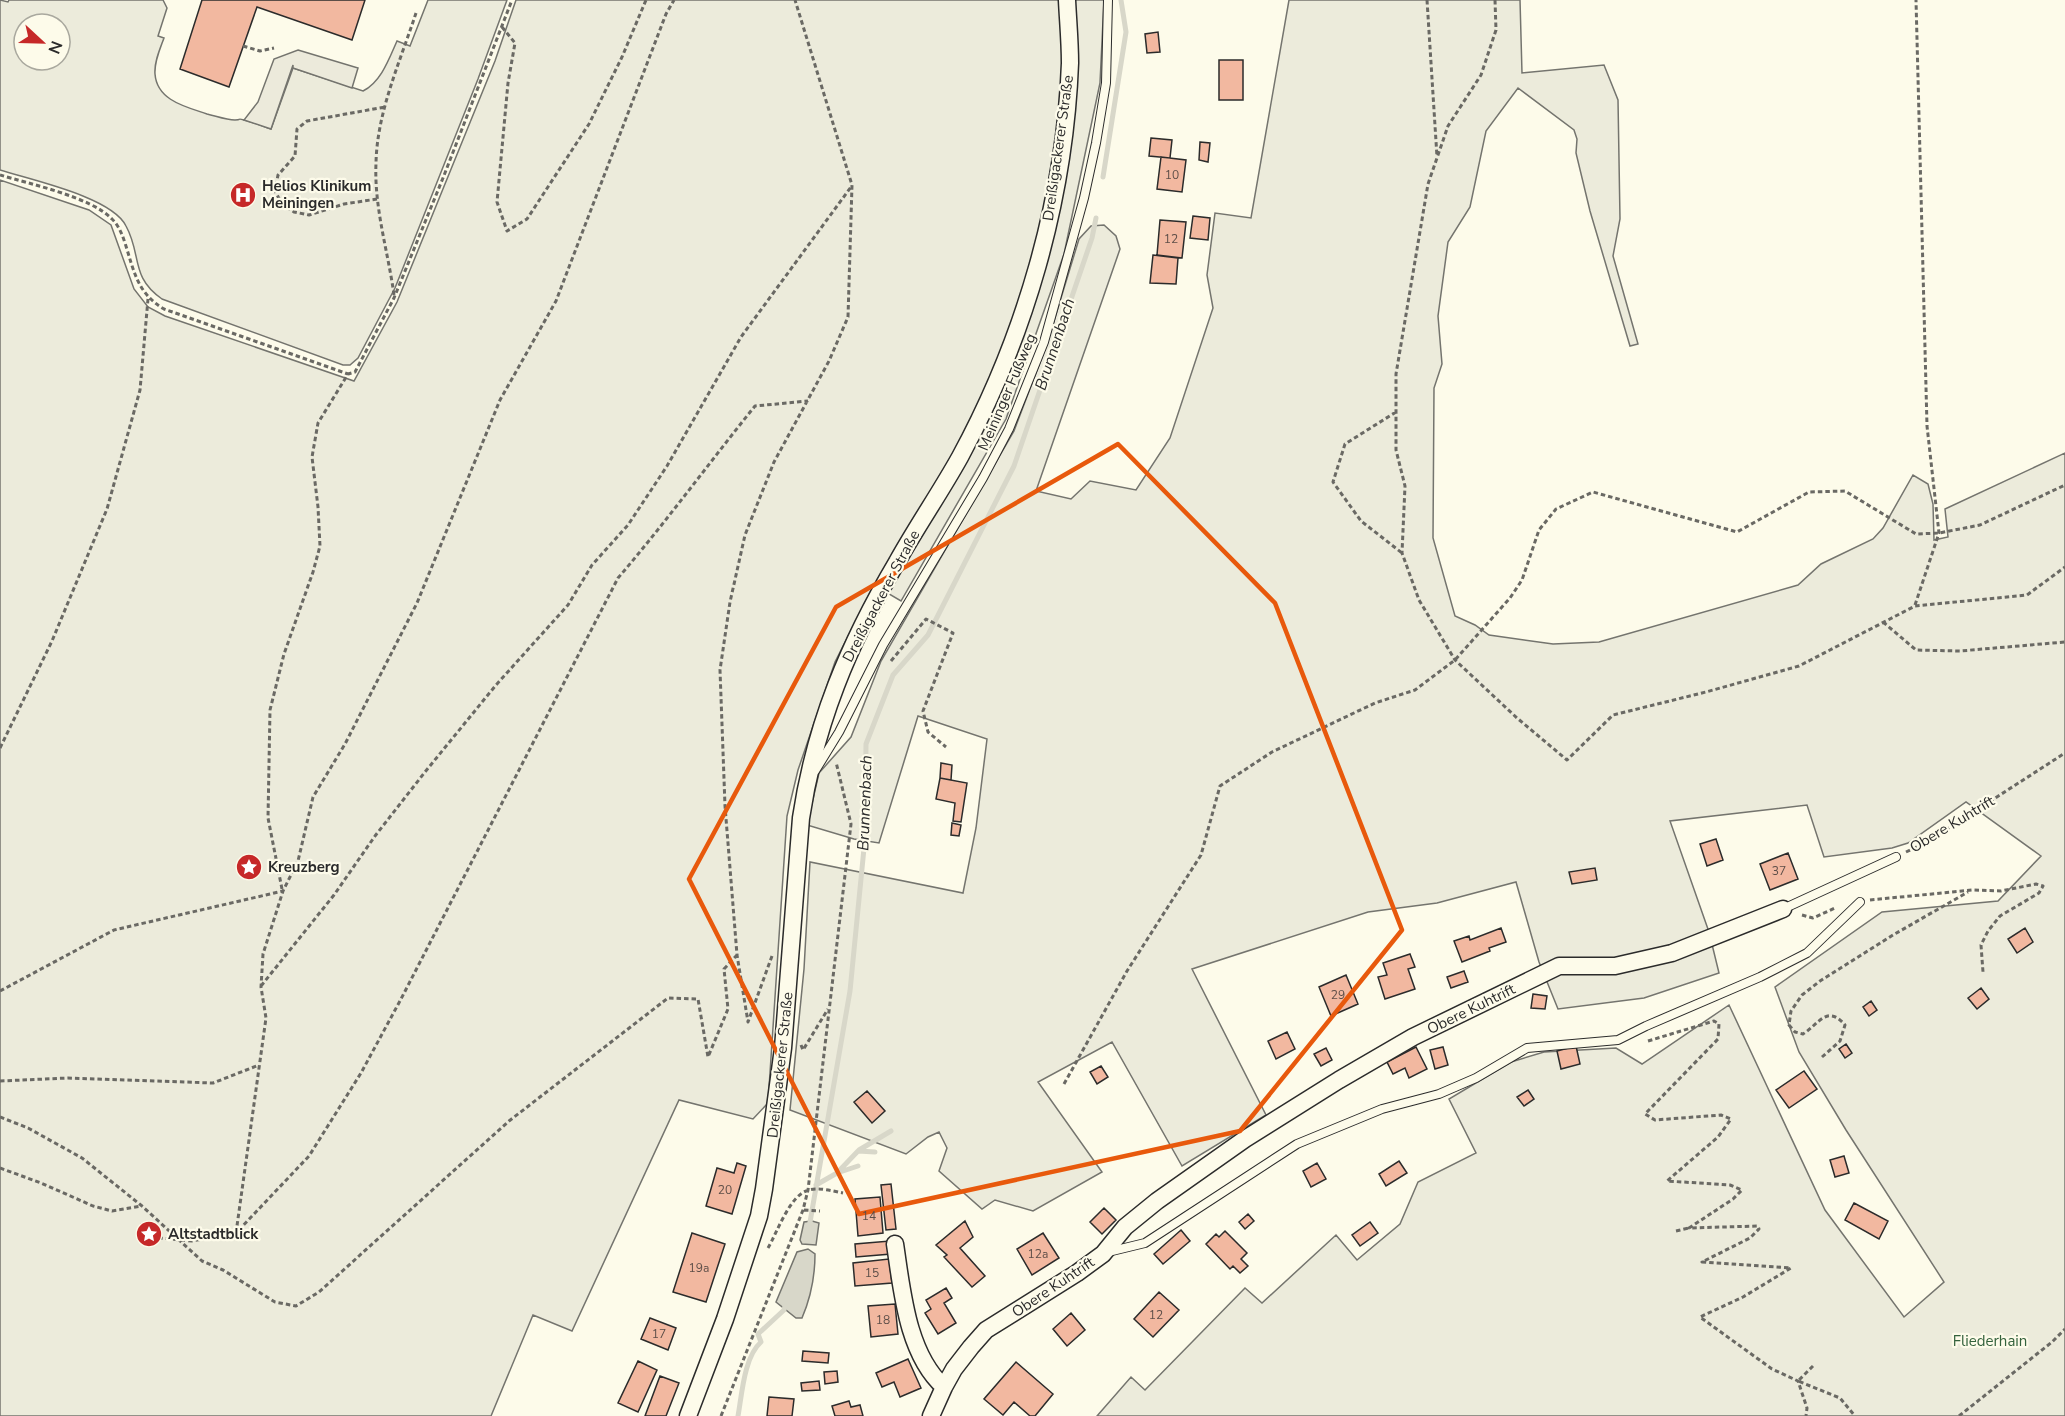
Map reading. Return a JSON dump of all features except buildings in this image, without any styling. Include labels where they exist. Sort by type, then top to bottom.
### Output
[{"type":"street","name":"Dreißigackerer Straße","points":[[688,1416],[725,1319],[759,1216],[783,1048],[801,818],[805,788],[817,737],[852,647],[896,562],[960,457],[1002,365],[1034,283],[1044,247],[1064,124],[1070,62],[1067,0]]},
{"type":"street","name":"Obere Kuhtrift","points":[[931,1416],[944,1387],[971,1347],[986,1330],[1103,1254],[1125,1227],[1156,1201],[1263,1127],[1339,1080],[1413,1037],[1559,966],[1615,966],[1672,953],[1783,909]]},
{"type":"street","points":[[895,1244],[906,1314],[927,1368],[944,1387]]},
{"type":"lane","name":"Meininger Fußweg","points":[[805,788],[839,732],[883,645],[983,478],[1009,429],[1044,342],[1084,198],[1096,142],[1106,82],[1108,0]]},
{"type":"lane","name":"Obere Kuhtrift","points":[[1783,909],[1896,857]]},
{"type":"lane","points":[[1103,1254],[1145,1243],[1297,1144],[1318,1135],[1382,1109],[1439,1094],[1476,1078],[1527,1048],[1618,1040],[1760,977],[1807,953],[1860,902]]},
{"type":"path","points":[[0,175],[82,201],[106,213],[120,230],[137,281],[148,299],[164,309],[348,374],[355,372],[394,298],[512,0]]},
{"type":"path","points":[[502,27],[515,44],[508,83],[497,202],[507,231],[527,219],[589,124],[622,57],[646,0]]},
{"type":"path","points":[[236,1233],[266,1018],[261,987],[263,954],[283,891],[298,861],[313,797],[345,744],[417,603],[500,400],[556,301],[666,14],[674,0]]},
{"type":"path","points":[[775,948],[748,1022],[737,955],[725,806],[720,670],[730,602],[745,535],[774,462],[829,361],[848,317],[852,185],[795,0]]},
{"type":"path","points":[[1427,0],[1437,159]]},
{"type":"path","points":[[1495,0],[1497,30],[1481,75],[1448,126],[1428,184],[1396,374],[1396,450],[1405,486],[1402,553],[1419,600],[1455,660],[1517,718],[1567,760],[1613,715],[1799,666],[1915,606],[2027,595],[2065,567]]},
{"type":"path","points":[[1915,606],[1939,533],[1927,426],[1916,0]]},
{"type":"path","points":[[394,298],[377,199],[377,141],[385,107],[416,13]]},
{"type":"path","points":[[243,46],[260,51],[274,48]]},
{"type":"path","points":[[377,199],[344,204],[309,215],[294,212],[282,204],[275,191],[278,175],[295,156],[297,129],[307,121],[385,107]]},
{"type":"path","points":[[261,987],[334,895],[375,836],[425,772],[496,686],[568,605],[592,565],[628,525],[667,466],[741,337],[852,185]]},
{"type":"path","points":[[0,748],[52,641],[107,509],[140,390],[148,299]]},
{"type":"path","points":[[283,891],[268,818],[270,710],[284,654],[320,546],[312,457],[318,423],[348,374]]},
{"type":"path","points":[[147,1228],[160,1238],[192,1241],[236,1233],[309,1156],[361,1073],[618,578],[660,529],[755,406],[808,401]]},
{"type":"path","points":[[1396,412],[1345,444],[1333,482],[1361,521],[1402,553]]},
{"type":"path","points":[[1064,1084],[1126,971],[1201,855],[1220,786],[1272,752],[1375,703],[1415,690],[1455,660],[1510,598],[1522,580],[1539,530],[1556,509],[1593,492],[1737,531],[1809,492],[1845,491],[1917,534],[1939,533],[1980,525],[2065,485]]},
{"type":"path","points":[[926,619],[953,633],[923,711],[928,732],[946,747]]},
{"type":"path","points":[[1883,622],[1916,650],[1960,651],[2065,642]]},
{"type":"path","name":"Obere Kuhtrift","points":[[1896,857],[1927,843],[2065,753]]},
{"type":"path","points":[[721,1416],[803,1210],[808,1190],[851,824],[839,772]]},
{"type":"path","points":[[1783,909],[1813,918],[1841,905],[1860,902],[1972,890],[2001,891],[2036,884],[2043,886],[2039,893],[2000,916],[1988,931],[1981,945],[1983,972]]},
{"type":"path","points":[[1822,1057],[1840,1041],[1845,1025],[1832,1015],[1822,1017],[1803,1034],[1794,1032],[1790,1025],[1791,1011],[1802,995],[1893,935],[1972,890]]},
{"type":"path","points":[[0,991],[114,930],[283,891]]},
{"type":"path","points":[[0,1117],[28,1128],[81,1158],[142,1206],[202,1261],[223,1270],[275,1302],[296,1306],[319,1292],[509,1121],[668,998],[698,999],[708,1057],[728,1010],[724,969],[737,955]]},
{"type":"path","points":[[800,1042],[803,1050],[829,1007]]},
{"type":"path","points":[[1646,1041],[1714,1021],[1719,1024],[1718,1039],[1645,1114],[1655,1120],[1721,1115],[1731,1119],[1718,1137],[1667,1181],[1730,1185],[1742,1190],[1734,1199],[1689,1228]]},
{"type":"path","points":[[0,1081],[68,1078],[213,1083],[259,1065]]},
{"type":"path","points":[[0,1168],[93,1206],[112,1211],[142,1206]]},
{"type":"path","points":[[767,1249],[791,1203],[808,1190],[843,1193]]},
{"type":"path","points":[[803,1210],[820,1211]]},
{"type":"path","points":[[1676,1232],[1689,1228],[1758,1226],[1759,1229],[1750,1238],[1702,1262],[1791,1268],[1743,1297],[1700,1317],[1772,1369],[1840,1398],[1856,1416]]},
{"type":"path","points":[[1959,1416],[2052,1342],[2065,1329]]},
{"type":"path","points":[[1798,1381],[1813,1366]]},
{"type":"path","points":[[1798,1381],[1807,1408],[1806,1416]]},
{"type":"highlighted area","points":[[1118,444],[1275,603],[1402,930],[1240,1131],[859,1214],[689,879],[836,607]]},
{"type":"green space","name":"Helios Klinikum Meiningen","points":[[0,0],[8,2],[9,0],[163,0],[167,8],[158,36],[164,38],[155,69],[161,91],[174,102],[191,109],[225,119],[240,119],[271,129],[293,68],[363,91],[380,76],[397,41],[410,46],[428,0],[507,0],[395,288],[358,358],[350,365],[343,365],[162,299],[145,282],[131,237],[118,216],[105,206],[88,198],[50,184],[0,170]]},
{"type":"green space","points":[[516,0],[1104,0],[1100,83],[1064,254],[1006,419],[901,601],[874,585],[835,662],[798,770],[787,816],[768,1103],[753,1119],[679,1100],[572,1331],[533,1315],[491,1416],[0,1416],[0,180],[89,210],[111,225],[134,289],[148,307],[165,316],[354,381],[397,302],[495,61]]},
{"type":"green space","name":"Fliederhain","points":[[1289,0],[1520,0],[1522,73],[1604,65],[1618,100],[1620,219],[1613,256],[1638,344],[1630,346],[1590,211],[1576,153],[1577,139],[1574,130],[1518,88],[1486,131],[1470,207],[1448,242],[1438,316],[1442,364],[1434,388],[1433,538],[1455,616],[1475,625],[1489,635],[1553,644],[1599,642],[1798,585],[1821,564],[1873,539],[1883,528],[1913,475],[1928,484],[1933,504],[1934,540],[1948,537],[1945,509],[2065,453],[2065,1416],[1097,1416],[1131,1377],[1145,1390],[1245,1288],[1262,1303],[1336,1235],[1357,1260],[1400,1224],[1418,1182],[1476,1153],[1449,1099],[1511,1062],[1544,1052],[1616,1048],[1642,1064],[1729,1005],[1825,1210],[1904,1317],[1944,1282],[1846,1130],[1799,1052],[1775,987],[1882,912],[1998,901],[2041,856],[1966,802],[1908,843],[1892,848],[1824,857],[1807,805],[1670,821],[1709,932],[1719,973],[1644,998],[1558,1009],[1539,962],[1516,882],[1437,903],[1368,912],[1192,969],[1266,1115],[1182,1166],[1112,1042],[1038,1082],[1102,1172],[1033,1211],[995,1200],[982,1209],[939,1171],[947,1148],[939,1132],[928,1137],[906,1154],[790,1110],[804,969],[810,862],[963,893],[976,828],[987,739],[918,716],[879,843],[854,839],[807,825],[819,773],[851,737],[881,661],[1014,431],[1047,344],[1079,239],[1091,226],[1104,225],[1116,236],[1120,249],[1036,491],[1071,499],[1090,481],[1136,490],[1170,438],[1213,308],[1207,275],[1215,213],[1251,218]]},
{"type":"shaded area","points":[[298,50],[358,68],[352,88],[293,68],[293,65],[271,129],[244,120],[258,102],[274,59]]},
{"type":"shaded area","points":[[804,1222],[819,1223],[816,1245],[802,1244],[800,1240]]},
{"type":"shaded area","points":[[808,1249],[815,1254],[813,1279],[802,1318],[796,1318],[776,1302],[797,1252]]},
{"type":"waterway","name":"Brunnenbach","points":[[1103,177],[1126,32],[1121,0]]},
{"type":"waterway","name":"Brunnenbach","points":[[809,1228],[850,991],[865,838],[866,744],[893,675],[928,635],[1014,466],[1092,238],[1096,218]]},
{"type":"waterway","points":[[859,1150],[891,1131]]},
{"type":"waterway","points":[[837,1173],[858,1151],[875,1152]]},
{"type":"waterway","points":[[816,1185],[837,1173],[858,1166]]},
{"type":"waterway","name":"Brunnenbach","points":[[738,1416],[747,1366],[761,1342],[758,1334],[784,1310],[785,1306]]},
{"type":"place","name":"Helios Klinikum Meiningen","points":[[243,195]]},
{"type":"place","name":"Kreuzberg","points":[[249,867]]},
{"type":"place","name":"Altstadtblick","points":[[149,1234]]}]
